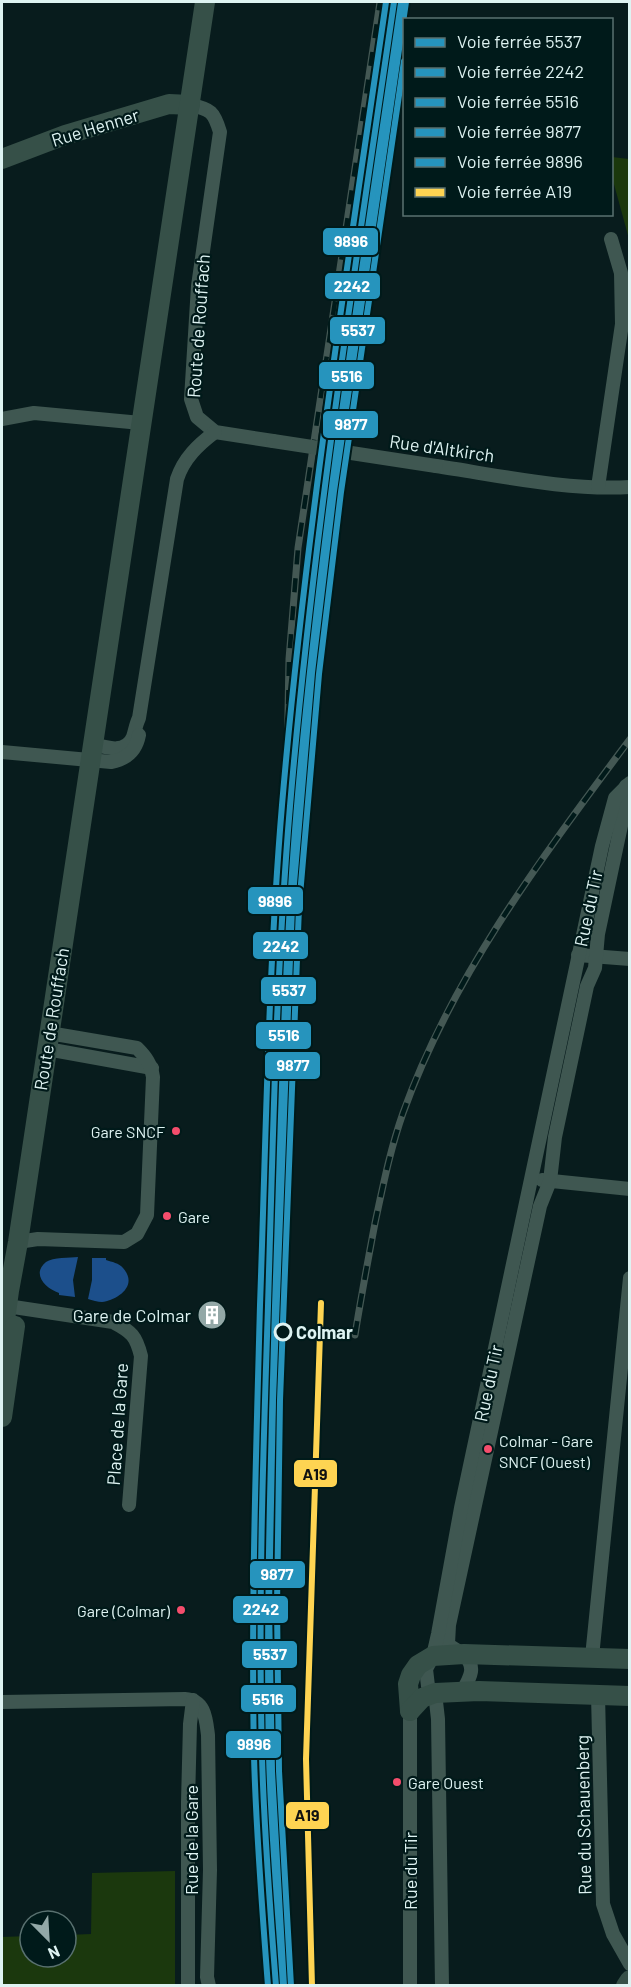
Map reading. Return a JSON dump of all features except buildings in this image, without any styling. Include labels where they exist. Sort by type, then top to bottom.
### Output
[{"type":"main road","name":"Route de Rouffach","points":[[13,1306],[6,1277],[18,1242],[206,2]]},
{"type":"main road","name":"Rue Henner","points":[[2,159],[65,135],[169,104],[190,105]]},
{"type":"main road","points":[[2,1342],[13,1306]]},
{"type":"main road","points":[[2,1417],[13,1306]]},
{"type":"main road","points":[[433,1656],[464,1654],[630,1659]]},
{"type":"main road","name":"Rue du Tir","points":[[410,1711],[408,1684],[411,1675],[418,1665],[433,1656]]},
{"type":"main road","points":[[410,1711],[422,1698],[435,1693],[630,1696]]},
{"type":"main road","points":[[626,1986],[630,1980]]},
{"type":"street","name":"Route de Rouffach","points":[[190,105],[206,108],[215,116],[220,132],[198,286],[191,387],[193,408],[197,417],[215,432]]},
{"type":"street","points":[[598,487],[622,324],[621,273],[611,239]]},
{"type":"street","points":[[2,419],[34,413],[141,423]]},
{"type":"street","points":[[2,752],[69,757],[113,749],[126,751],[138,718],[177,479],[187,458],[215,432]]},
{"type":"street","name":"Rue d'Altkirch","points":[[215,432],[577,486],[630,487]]},
{"type":"street","name":"Rue du Tir","points":[[433,1656],[492,1391],[531,1180],[578,955],[609,818],[615,798],[628,785]]},
{"type":"street","name":"Rue du Tir","points":[[492,1391],[540,1206],[550,1181],[555,1137],[587,986],[598,956],[598,933],[628,785]]},
{"type":"street","points":[[578,955],[630,959]]},
{"type":"street","points":[[18,1242],[39,1239],[124,1242],[132,1238],[142,1226],[147,1215],[152,1068],[48,1041]]},
{"type":"street","points":[[531,1180],[630,1189]]},
{"type":"street","points":[[591,1657],[630,1278]]},
{"type":"street","name":"Place de la Gare","points":[[13,1306],[113,1323],[128,1330],[136,1340],[141,1356],[129,1505]]},
{"type":"street","name":"Rue du Tir","points":[[464,1654],[455,1651],[448,1644],[447,1638],[467,1509]]},
{"type":"street","points":[[462,1692],[471,1675],[472,1666],[464,1654]]},
{"type":"street","points":[[433,1656],[426,1675],[428,1686],[435,1693]]},
{"type":"street","name":"Rue du Tir","points":[[435,1693],[438,1719],[442,1986]]},
{"type":"street","name":"Rue du Schauenberg","points":[[598,1695],[603,1904],[613,1934],[630,1964]]},
{"type":"street","points":[[2,1702],[189,1699]]},
{"type":"street","name":"Rue de la Gare","points":[[188,1986],[189,1699],[199,1703],[204,1712],[208,1735],[210,1870],[207,1977],[209,1986]]},
{"type":"street","name":"Rue du Tir","points":[[410,1711],[410,1984]]},
{"type":"green space","points":[[613,157],[629,159],[629,239],[613,181]]},
{"type":"green space","points":[[175,1871],[175,1985],[2,1985],[2,1937],[18,1936],[18,1969],[78,1969],[78,1935],[91,1934],[92,1873]]},
{"type":"water","points":[[78,1257],[73,1280],[75,1297],[59,1295],[45,1285],[40,1271],[46,1262],[57,1258]]},
{"type":"water","points":[[92,1258],[106,1258],[123,1268],[129,1281],[124,1291],[108,1301],[88,1299],[92,1280]]},
{"type":"railway","points":[[285,872],[289,659],[298,548],[380,2]]},
{"type":"railway","points":[[355,1335],[375,1223],[391,1154],[403,1113],[447,1012],[474,964],[533,872],[630,739]]},
{"type":"rail line","name":"9896","points":[[268,1986],[255,1785],[253,1643],[260,1305],[277,868],[302,604],[342,302],[386,2]]},
{"type":"rail line","name":"2242","points":[[276,1986],[263,1785],[261,1587],[273,1118],[281,931],[290,806],[310,604],[336,403],[394,2]]},
{"type":"rail line","name":"5537","points":[[404,18],[406,2]]},
{"type":"rail line","name":"5516","points":[[283,1985],[270,1785],[268,1644],[275,1306],[288,931],[297,806],[317,605],[357,303],[401,3]]},
{"type":"rail line","name":"5537","points":[[284,1986],[272,1771],[269,1606],[273,1400],[292,907],[312,673],[334,491],[403,22]]},
{"type":"rail line","name":"9877","points":[[291,1986],[279,1771],[277,1606],[280,1400],[299,907],[319,674],[341,492],[403,68]]},
{"type":"rail line","name":"A19","points":[[312,1986],[306,1759],[321,1303]]},
{"type":"place","name":"Gare SNCF","points":[[176,1131]]},
{"type":"place","name":"Gare","points":[[167,1216]]},
{"type":"place","name":"Gare de Colmar","points":[[212,1315]]},
{"type":"place","name":"Colmar","points":[[283,1332]]},
{"type":"place","name":"Colmar - Gare SNCF (Ouest)","points":[[488,1449]]},
{"type":"place","name":"Gare (Colmar)","points":[[181,1610]]},
{"type":"place","name":"Gare Ouest","points":[[397,1782]]}]
